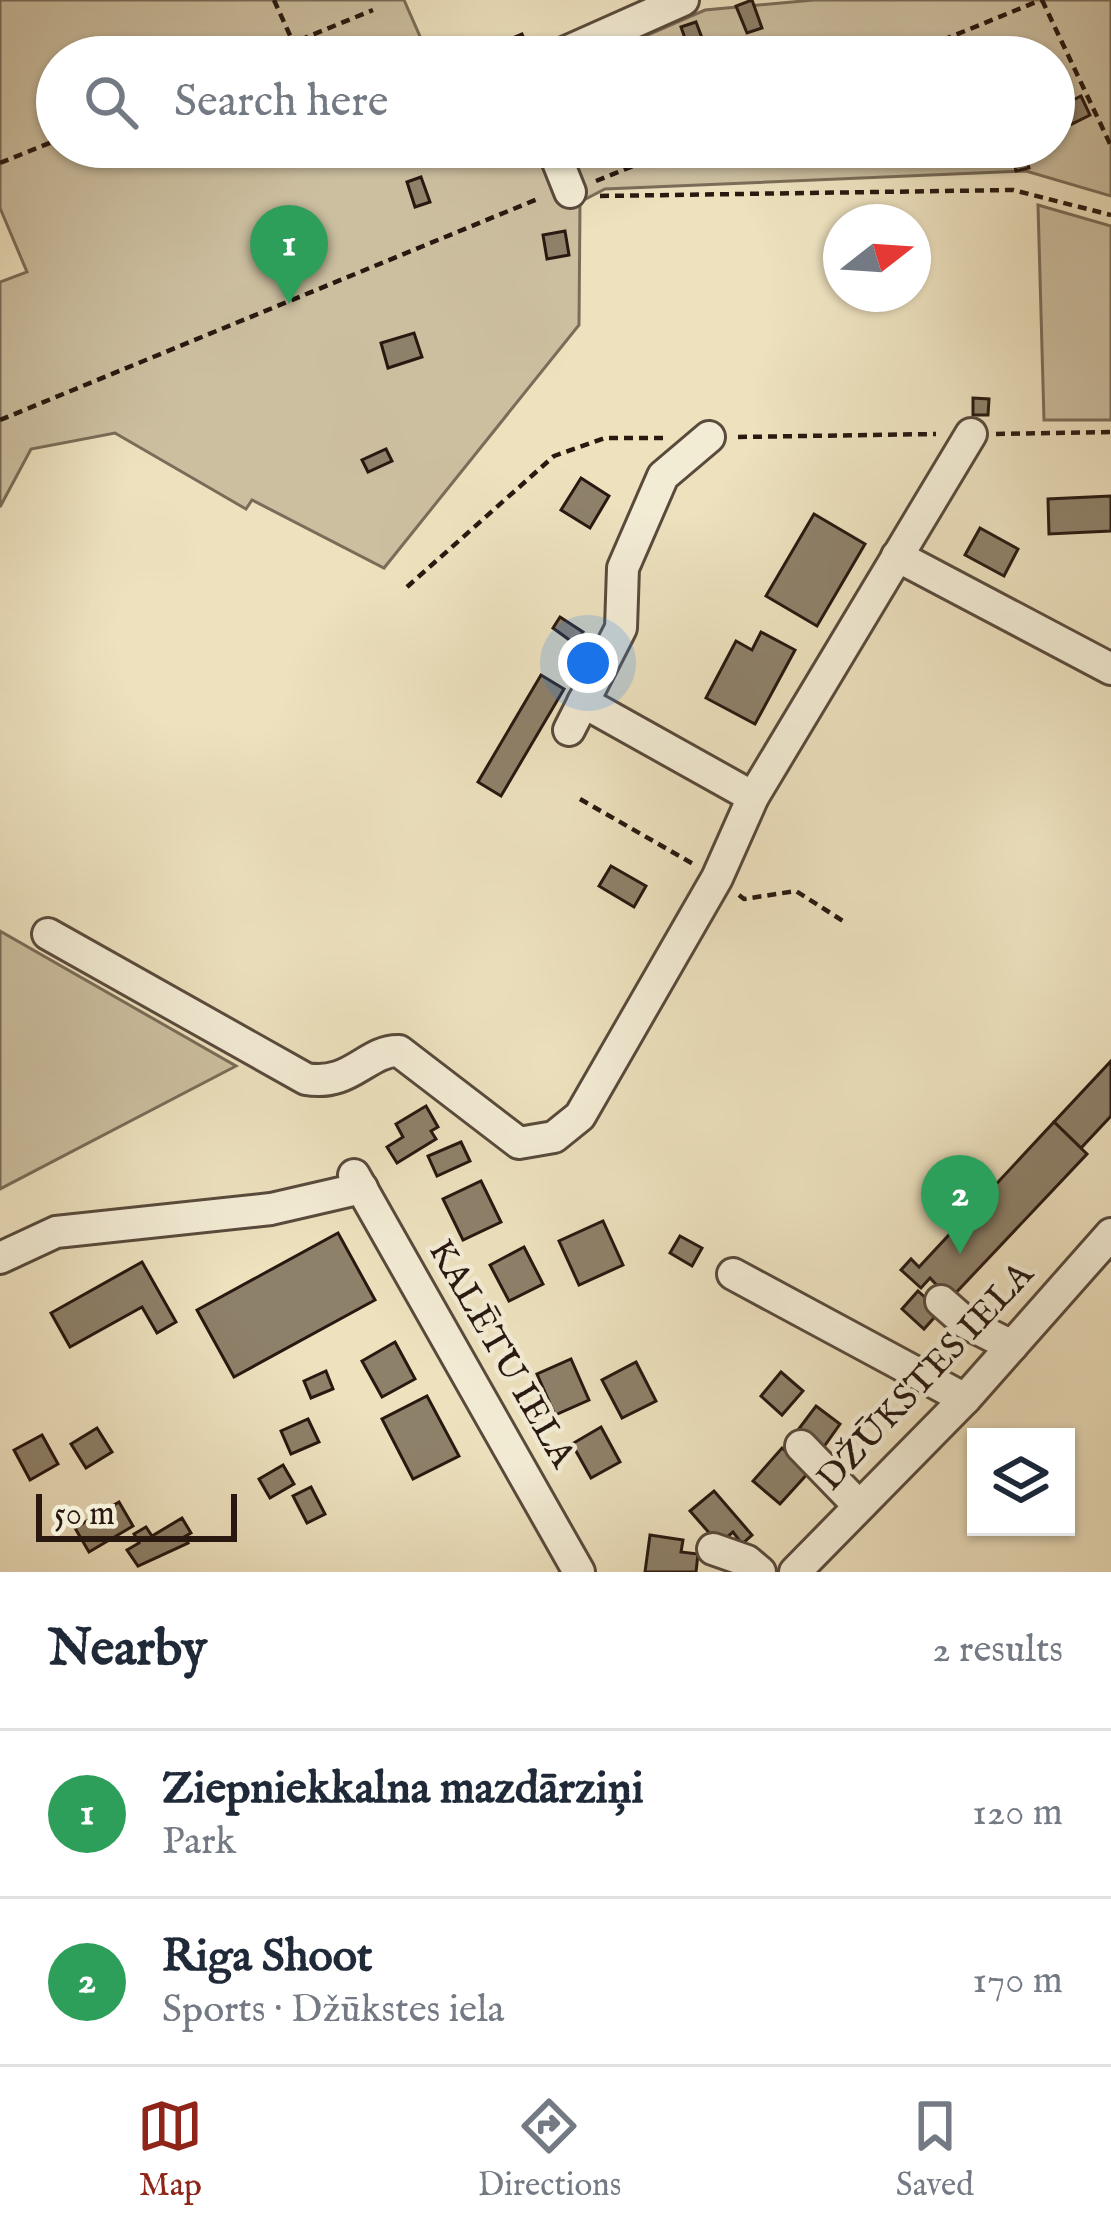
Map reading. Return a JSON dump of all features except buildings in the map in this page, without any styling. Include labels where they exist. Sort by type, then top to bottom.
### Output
[{"type":"street","points":[[602,36],[683,0]]},
{"type":"street","points":[[561,168],[571,192]]},
{"type":"street","points":[[48,934],[306,1078],[326,1082],[364,1068],[386,1051],[399,1052],[519,1143],[538,1143],[568,1129],[580,1116],[717,878],[753,797],[970,434]]},
{"type":"street","points":[[709,437],[663,476],[623,568],[621,628],[576,716],[753,797]]},
{"type":"street","points":[[897,556],[1111,669]]},
{"type":"street","name":"KALĒTU IELA","points":[[0,1258],[56,1232],[271,1209],[358,1182],[580,1572]]},
{"type":"street","name":"DŽŪKSTES IELA","points":[[795,1572],[965,1399],[1111,1234]]},
{"type":"street","points":[[733,1274],[965,1399]]},
{"type":"street","points":[[941,1301],[966,1323],[1012,1346]]},
{"type":"street","points":[[801,1446],[860,1506]]},
{"type":"street","points":[[713,1549],[747,1561],[760,1572]]},
{"type":"path","points":[[274,0],[290,36]]},
{"type":"path","points":[[953,36],[1042,0],[1059,36]]},
{"type":"path","points":[[308,36],[373,10]]},
{"type":"path","points":[[1075,70],[1111,146]]},
{"type":"path","points":[[0,163],[36,149]]},
{"type":"path","points":[[0,420],[529,200],[571,192],[629,168]]},
{"type":"path","points":[[571,192],[608,197],[686,191],[1013,190],[1111,215]]},
{"type":"path","points":[[407,587],[554,456],[605,438],[1111,432]]},
{"type":"path","points":[[580,800],[717,878],[744,899],[796,891],[843,921]]},
{"type":"shaded area","points":[[0,0],[404,0],[420,36],[36,36],[36,168],[1075,168],[1075,36],[645,36],[705,10],[814,0],[1111,0],[1111,196],[1026,171],[605,189],[580,202],[579,325],[384,568],[252,500],[246,509],[115,433],[31,449],[0,507],[0,282],[27,272],[0,208]]},
{"type":"shaded area","points":[[1038,205],[1111,226],[1111,420],[1044,420]]},
{"type":"shaded area","points":[[0,931],[236,1066],[0,1189]]},
{"type":"place","name":"Ziepniekkalna mazdārziņi","points":[[289,304]]},
{"type":"place","name":"Riga Shoot","points":[[960,1254]]}]
